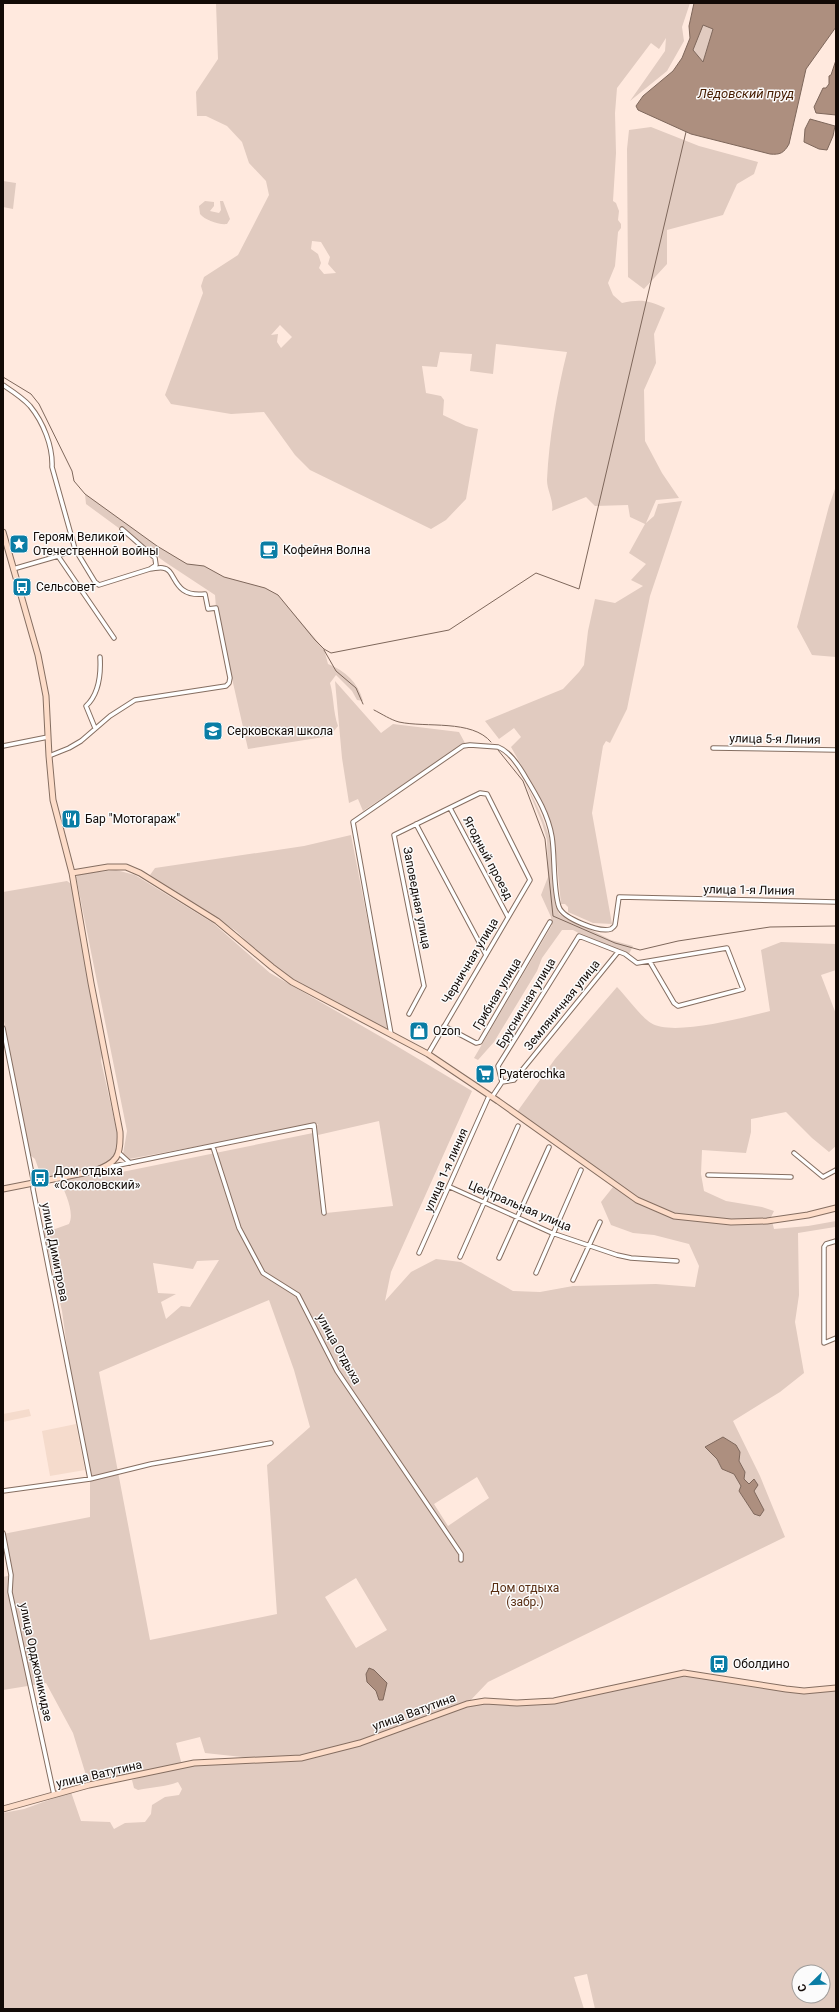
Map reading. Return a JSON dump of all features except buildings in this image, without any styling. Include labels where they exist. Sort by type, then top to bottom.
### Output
[{"type":"street","points":[[3,385],[31,407],[48,441],[53,457],[52,466],[75,549],[95,582],[99,584],[150,569],[164,568],[170,572],[178,587],[193,596],[204,594],[208,609],[216,608],[230,678],[229,683],[226,686],[135,700],[128,703],[69,748],[49,756]]},
{"type":"street","points":[[122,529],[155,558],[156,565],[150,569]]},
{"type":"street","points":[[3,532],[38,655],[45,689],[54,806],[72,873],[91,983],[120,1132],[119,1153],[116,1159],[108,1165],[94,1171],[3,1190]]},
{"type":"street","points":[[13,568],[58,556],[75,549]]},
{"type":"street","points":[[58,556],[82,589],[114,638]]},
{"type":"street","points":[[95,728],[86,711],[86,706],[95,694],[101,672],[100,656]]},
{"type":"street","points":[[3,746],[48,737]]},
{"type":"street","name":"улица 1-я Линия","points":[[391,1034],[353,822],[460,748],[470,745],[502,748],[518,766],[532,788],[549,824],[558,905],[570,918],[600,929],[610,929],[615,925],[619,897],[836,902]]},
{"type":"street","name":"улица 5-я Линия","points":[[713,748],[836,750]]},
{"type":"street","name":"Заповедная улица","points":[[409,1014],[424,986],[394,835],[480,793],[487,794],[530,880]]},
{"type":"street","name":"Ягодный проезд","points":[[450,808],[508,917]]},
{"type":"street","points":[[416,824],[486,955]]},
{"type":"street","points":[[72,873],[108,867],[126,867],[140,873],[217,921],[292,982],[428,1054],[637,1200],[674,1216],[731,1222],[767,1221],[808,1215],[836,1208]]},
{"type":"street","name":"Черничная улица","points":[[428,1054],[530,880]]},
{"type":"street","name":"Грибная улица","points":[[444,1026],[476,1043],[480,1042],[550,922]]},
{"type":"street","name":"Брусничная улица","points":[[502,1082],[498,1066],[579,936],[618,952]]},
{"type":"street","points":[[618,952],[625,954],[637,963],[727,948],[743,989],[678,1006],[674,1003],[650,962]]},
{"type":"street","name":"Земляничная улица","points":[[502,1082],[514,1080],[618,952]]},
{"type":"street","name":"улица Димитрова","points":[[3,1028],[90,1479]]},
{"type":"street","name":"улица 1-я линия","points":[[419,1253],[490,1096],[502,1082]]},
{"type":"street","points":[[108,1165],[130,1163],[213,1147],[314,1125],[324,1213]]},
{"type":"street","points":[[460,1257],[518,1126]]},
{"type":"street","name":"улица Отдыха","points":[[213,1147],[239,1228],[263,1273],[298,1295],[337,1371],[460,1554],[461,1560]]},
{"type":"street","points":[[499,1258],[549,1147]]},
{"type":"street","points":[[119,1153],[130,1163]]},
{"type":"street","points":[[794,1153],[823,1177],[836,1170]]},
{"type":"street","points":[[536,1273],[552,1234],[582,1170]]},
{"type":"street","points":[[708,1175],[791,1178]]},
{"type":"street","name":"Центральная улица","points":[[450,1187],[484,1201],[552,1234],[631,1258],[677,1261]]},
{"type":"street","points":[[573,1280],[600,1222]]},
{"type":"street","points":[[836,1241],[826,1244],[824,1249],[824,1343],[836,1338]]},
{"type":"street","points":[[3,1491],[90,1479],[151,1464],[271,1443]]},
{"type":"street","name":"улица Орджоникидзе","points":[[3,1533],[11,1575],[10,1592],[54,1795]]},
{"type":"street","name":"улица Ватутина","points":[[3,1809],[89,1785],[194,1763],[301,1758],[360,1743],[467,1704],[485,1701],[517,1703],[554,1701],[684,1673],[804,1691],[836,1688]]},
{"type":"shaded area","points":[[29,1409],[31,1416],[3,1422],[3,1414]]},
{"type":"shaded area","points":[[76,1424],[85,1470],[50,1476],[42,1431]]},
{"type":"green space","points":[[216,3],[690,3],[682,27],[684,41],[667,71],[630,101],[665,51],[666,38],[659,49],[651,43],[617,88],[615,113],[616,153],[613,201],[616,203],[619,211],[618,220],[621,224],[621,228],[618,232],[615,266],[608,283],[613,295],[622,303],[644,301],[654,303],[665,308],[654,334],[656,363],[644,390],[645,441],[662,473],[679,498],[656,500],[646,523],[654,516],[658,504],[682,501],[650,596],[627,709],[610,743],[606,741],[603,746],[592,813],[612,924],[593,923],[568,912],[568,907],[565,904],[561,904],[554,834],[546,809],[511,747],[521,737],[514,728],[499,739],[485,721],[563,689],[584,665],[588,631],[595,599],[615,603],[643,586],[631,580],[646,564],[629,553],[645,524],[630,517],[628,505],[595,506],[586,497],[552,511],[552,503],[547,484],[548,464],[554,415],[567,352],[496,344],[493,374],[470,371],[472,354],[440,352],[437,367],[422,366],[426,393],[441,396],[444,400],[443,415],[466,426],[478,429],[466,499],[446,520],[431,529],[310,470],[295,455],[264,412],[231,414],[171,404],[165,395],[203,293],[201,286],[204,277],[238,255],[269,195],[266,181],[249,163],[242,142],[227,126],[206,116],[197,116],[196,92],[218,59]],"holes":[[[312,241],[321,242],[330,257],[328,264],[336,273],[324,274],[319,268],[321,263],[318,254],[311,249]],[[280,325],[292,337],[281,348],[277,342],[278,334],[271,335]]]},
{"type":"green space","points":[[703,24],[713,29],[703,62],[693,50]]},
{"type":"green space","points":[[651,127],[699,146],[758,162],[754,174],[737,184],[723,215],[667,230],[667,264],[644,289],[628,277],[627,149],[629,130]]},
{"type":"green space","points":[[3,181],[16,183],[13,209],[3,207]]},
{"type":"green space","points":[[205,201],[214,202],[214,206],[210,211],[219,213],[221,210],[220,201],[223,201],[230,219],[227,224],[212,222],[200,214],[199,206]]},
{"type":"green space","points":[[836,486],[836,657],[812,655],[797,627],[829,506]]},
{"type":"green space","points":[[85,494],[157,546],[187,564],[204,566],[224,577],[265,588],[278,595],[324,649],[328,664],[340,670],[350,678],[358,688],[363,701],[357,700],[352,691],[336,675],[330,683],[338,726],[330,736],[248,749],[216,608],[215,595],[165,562],[86,504]]},
{"type":"green space","points":[[335,681],[381,733],[393,724],[459,732],[465,743],[363,811],[358,799],[349,803],[342,758]]},
{"type":"green space","points":[[525,782],[542,816],[549,837],[552,856],[554,895],[559,914],[611,940],[633,946],[629,954],[605,947],[573,930],[562,930],[542,958],[537,971],[494,1042],[478,1060],[474,1058],[552,925],[551,917],[541,895],[548,877],[547,840],[542,823]]},
{"type":"green space","points":[[351,835],[388,1025],[386,1029],[294,980],[272,965],[236,931],[150,875],[155,868],[304,846]]},
{"type":"green space","name":"Дом отдыха (забр.)","points":[[116,870],[135,875],[213,923],[270,973],[472,1091],[391,1272],[385,1301],[411,1272],[436,1259],[461,1262],[513,1291],[540,1292],[573,1286],[656,1284],[695,1287],[699,1266],[689,1244],[654,1235],[633,1233],[611,1225],[601,1202],[617,1182],[517,1112],[555,1059],[617,987],[647,1020],[661,1027],[692,1027],[727,1021],[770,1011],[761,950],[781,942],[836,944],[836,970],[821,975],[836,1014],[836,1146],[829,1152],[812,1138],[786,1112],[751,1119],[751,1132],[746,1153],[702,1150],[701,1174],[704,1191],[726,1201],[762,1207],[774,1211],[771,1217],[774,1229],[808,1226],[836,1221],[836,1231],[835,1227],[798,1233],[799,1295],[795,1322],[804,1373],[780,1392],[733,1421],[760,1476],[785,1537],[488,1682],[467,1704],[485,1701],[540,1703],[684,1673],[786,1689],[836,1688],[836,2009],[595,2009],[587,1974],[574,1977],[584,2009],[3,2009],[3,1813],[24,1809],[71,1792],[81,1821],[110,1822],[114,1829],[125,1823],[145,1822],[151,1814],[152,1805],[165,1797],[179,1795],[182,1789],[178,1782],[138,1790],[134,1788],[132,1780],[157,1771],[89,1785],[73,1733],[46,1683],[3,1690],[3,1577],[11,1575],[3,1534],[90,1517],[90,1479],[73,1392],[62,1311],[44,1233],[69,1224],[71,1214],[66,1196],[59,1180],[50,1181],[40,1173],[35,1159],[30,1155],[3,1016],[3,892],[67,881],[74,886],[102,1055],[101,1061],[117,1132],[118,1154],[106,1168],[112,1174],[313,1133],[318,1124],[129,1159],[123,1154],[127,1131],[76,877],[79,874]],"holes":[[[379,1121],[393,1206],[326,1213],[318,1135]],[[219,1260],[190,1307],[181,1306],[166,1319],[161,1302],[176,1294],[158,1293],[153,1263],[193,1269],[197,1261]],[[269,1300],[294,1370],[310,1427],[267,1465],[277,1614],[150,1640],[99,1372]],[[723,1437],[736,1445],[740,1452],[739,1461],[745,1472],[744,1479],[754,1491],[764,1510],[754,1514],[739,1491],[741,1486],[734,1474],[722,1469],[717,1459],[706,1447]],[[477,1477],[489,1498],[448,1526],[434,1504]],[[356,1578],[387,1630],[356,1648],[325,1597]],[[374,1670],[387,1683],[383,1700],[379,1700]],[[200,1737],[205,1753],[260,1759],[182,1765],[176,1743]]]},
{"type":"water","name":"Лёдовский пруд","points":[[694,3],[836,3],[836,27],[806,69],[789,144],[785,150],[779,154],[770,154],[691,134],[638,110],[636,106],[643,96],[673,71],[682,58],[690,38],[689,26]],"holes":[[[703,25],[713,29],[703,62],[693,50]]]},
{"type":"water","points":[[836,60],[836,115],[816,113],[814,107],[823,88],[826,88],[829,84],[829,76],[831,75]]},
{"type":"water","points":[[810,119],[835,126],[833,136],[827,150],[819,149],[804,142],[805,129]]},
{"type":"water","points":[[723,1437],[736,1445],[740,1452],[739,1461],[745,1472],[744,1479],[749,1484],[754,1479],[758,1485],[754,1491],[764,1510],[760,1516],[754,1514],[739,1491],[741,1486],[734,1474],[722,1469],[717,1459],[705,1447]]},
{"type":"water","points":[[369,1668],[374,1670],[387,1683],[383,1700],[379,1700],[376,1691],[367,1682],[366,1674]]},
{"type":"waterway","points":[[3,377],[31,394],[39,404],[72,471],[74,481],[85,494],[157,546],[187,564],[204,566],[224,577],[265,588],[278,595],[315,640],[324,649],[331,653],[449,630],[536,573],[579,589],[686,132]]},
{"type":"waterway","points":[[324,650],[336,671],[356,688],[363,704]]},
{"type":"waterway","points":[[374,710],[399,722],[461,727],[472,730],[483,735],[491,742]]},
{"type":"waterway","points":[[498,750],[523,781],[545,839],[553,916],[615,943],[640,950],[678,941],[770,927],[836,926]]},
{"type":"place","name":"Героям Великой Отечественной войны","points":[[19,544]]},
{"type":"place","name":"Кофейня Волна","points":[[269,550]]},
{"type":"place","name":"Сельсовет","points":[[22,587]]},
{"type":"place","name":"Серковская школа","points":[[213,731]]},
{"type":"place","name":"Бар \"Мотогараж\"","points":[[71,819]]},
{"type":"place","name":"Ozon","points":[[419,1031]]},
{"type":"place","name":"Pyaterochka","points":[[485,1074]]},
{"type":"place","name":"Дом отдыха «Соколовский»","points":[[40,1178]]},
{"type":"place","name":"Оболдино","points":[[719,1664]]}]
